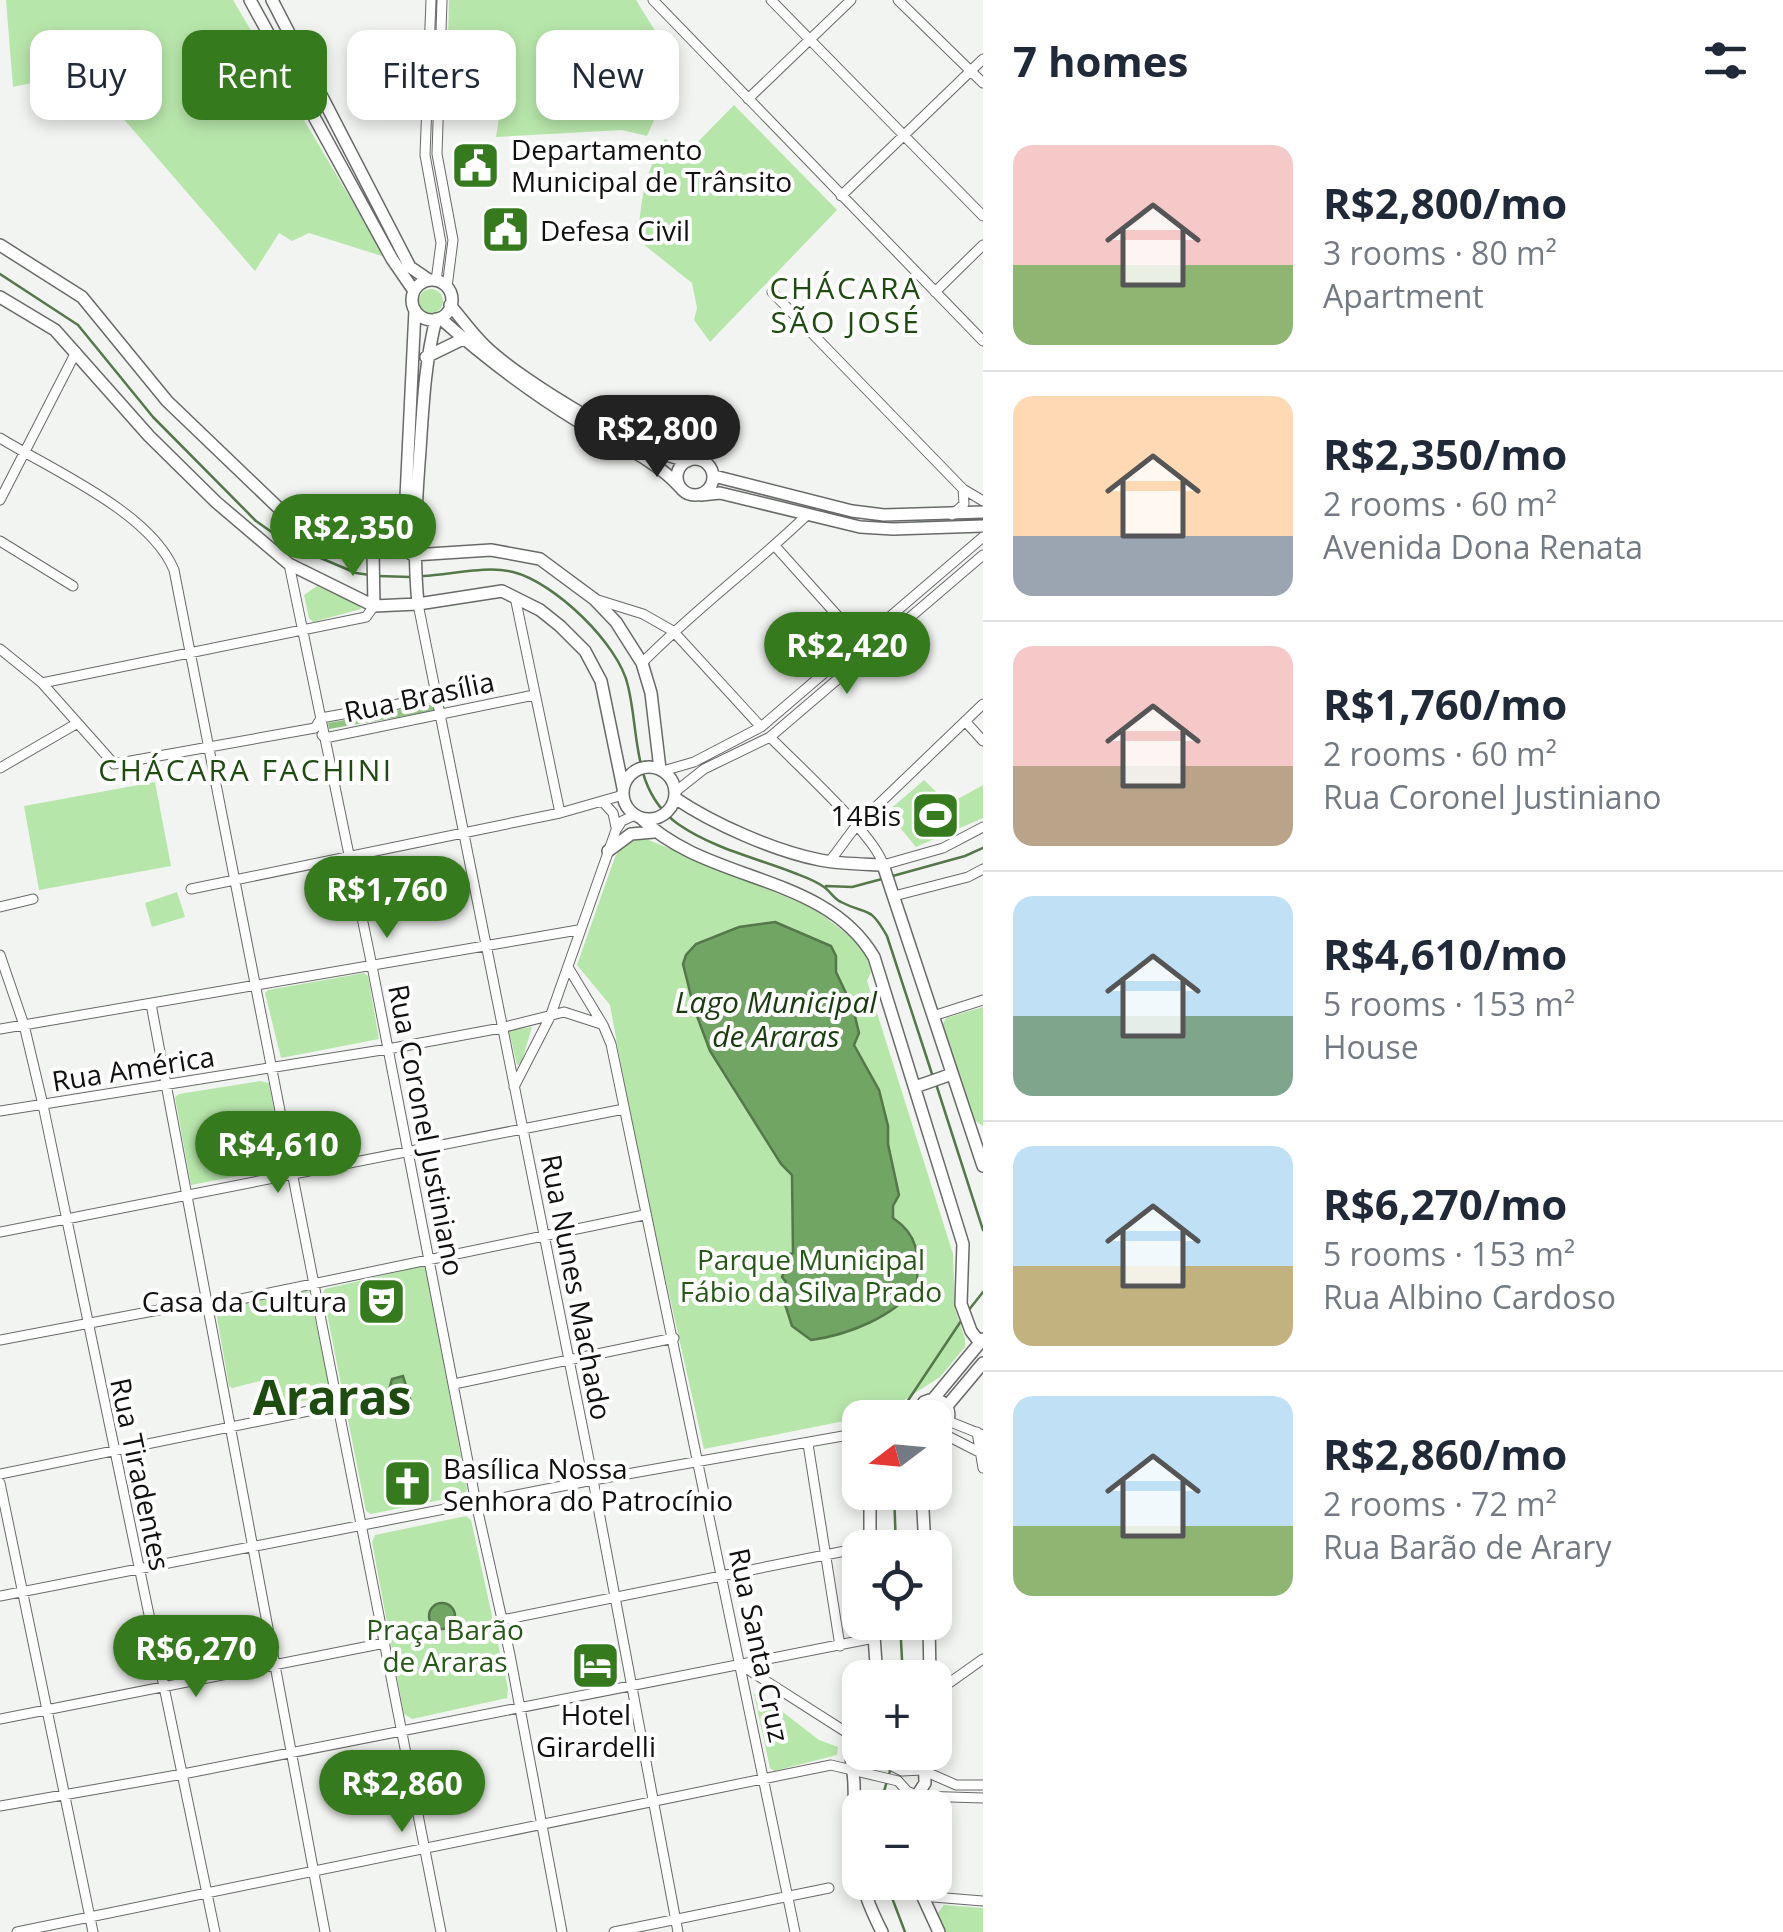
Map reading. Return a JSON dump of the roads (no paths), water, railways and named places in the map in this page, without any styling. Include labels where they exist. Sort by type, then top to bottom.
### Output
[{"type":"main road","points":[[250,0],[266,30]]},
{"type":"main road","points":[[272,0],[287,30]]},
{"type":"main road","points":[[327,107],[417,275],[437,283],[450,306],[486,348],[609,428],[664,456],[704,462],[714,476],[852,511],[884,515],[983,512]]},
{"type":"main road","points":[[316,120],[392,259],[414,291],[405,518],[387,547]]},
{"type":"main road","points":[[0,245],[82,297],[167,400],[289,518],[345,549],[373,552],[400,546],[413,555],[491,550],[540,559],[594,599],[616,622],[642,663],[651,693],[658,769]]},
{"type":"main road","points":[[414,291],[437,283]]},
{"type":"main road","points":[[0,298],[55,330],[148,436],[216,502],[289,564],[374,606],[418,604],[502,591],[540,610],[574,638],[596,668],[607,697],[628,809],[654,832],[804,897],[853,927],[874,957],[920,1085],[963,1244],[960,1304],[971,1332],[982,1341],[929,1400]]},
{"type":"main road","points":[[418,604],[413,555],[426,357],[438,319],[450,306]]},
{"type":"main road","points":[[415,310],[424,318],[438,319],[512,379],[665,471],[689,495],[720,493],[860,527],[983,526]]},
{"type":"main road","points":[[426,357],[463,339]]},
{"type":"main road","points":[[680,487],[677,475],[688,460]]},
{"type":"main road","points":[[701,495],[710,488],[714,476]]},
{"type":"main road","points":[[373,552],[374,606]]},
{"type":"main road","points":[[623,792],[637,770],[658,769],[669,776],[674,799],[702,814],[793,852],[830,861],[882,865],[933,1016],[948,1075],[983,1166]]},
{"type":"main road","points":[[638,817],[658,818],[674,799]]},
{"type":"main road","points":[[608,851],[630,834],[654,832]]},
{"type":"main road","points":[[920,1085],[948,1075]]},
{"type":"main road","points":[[952,1400],[983,1363]]},
{"type":"main road","points":[[852,1770],[853,1843],[860,1882],[882,1932]]},
{"type":"main road","points":[[921,1790],[925,1783],[922,1770]]},
{"type":"main road","points":[[923,1900],[939,1932]]},
{"type":"street","points":[[431,0],[425,156],[441,243],[437,283]]},
{"type":"street","points":[[437,283],[453,240],[437,154],[442,0]]},
{"type":"street","points":[[654,0],[983,341]]},
{"type":"street","points":[[771,0],[983,216]]},
{"type":"street","points":[[748,99],[851,0]]},
{"type":"street","points":[[898,0],[983,83]]},
{"type":"street","points":[[841,196],[983,59]]},
{"type":"street","points":[[425,156],[437,154]]},
{"type":"street","points":[[935,292],[983,246]]},
{"type":"street","points":[[772,292],[963,489],[983,502]]},
{"type":"street","points":[[0,500],[76,352]]},
{"type":"street","points":[[0,438],[137,523],[170,561],[274,1069],[441,1932]]},
{"type":"street","points":[[952,515],[964,504],[963,489]]},
{"type":"street","points":[[642,663],[674,630],[808,514]]},
{"type":"street","points":[[658,769],[694,762],[761,727],[983,537]]},
{"type":"street","points":[[0,541],[73,586]]},
{"type":"street","points":[[775,546],[860,642]]},
{"type":"street","points":[[674,799],[704,768],[770,736],[983,555]]},
{"type":"street","name":"Rua Coronel Justiniano","points":[[289,564],[520,1706],[562,1932]]},
{"type":"street","points":[[514,597],[560,813]]},
{"type":"street","points":[[594,599],[643,614],[674,630],[761,727]]},
{"type":"street","name":"Rua Nunes Machado","points":[[418,604],[594,1480],[678,1932]]},
{"type":"street","points":[[42,683],[304,632],[366,617],[374,606]]},
{"type":"street","points":[[0,649],[42,683],[76,724],[0,768]]},
{"type":"street","name":"Rua Brasília","points":[[316,728],[324,738],[534,694]]},
{"type":"street","name":"Rua Brasília","points":[[76,724],[114,764],[316,728],[322,718],[437,698]]},
{"type":"street","points":[[830,861],[856,826],[983,704]]},
{"type":"street","points":[[965,720],[983,741]]},
{"type":"street","points":[[770,736],[856,826],[881,856],[882,865],[942,848],[983,827]]},
{"type":"street","points":[[190,889],[560,813],[623,792]]},
{"type":"street","points":[[602,802],[613,813],[616,830]]},
{"type":"street","points":[[514,1086],[550,1017],[616,830],[622,821],[638,817]]},
{"type":"street","points":[[894,896],[968,877],[983,869]]},
{"type":"street","points":[[0,907],[33,899]]},
{"type":"street","points":[[0,1029],[578,930]]},
{"type":"street","name":"Rua Tiradentes","points":[[0,955],[24,1024],[43,1105],[215,1932]]},
{"type":"street","name":"Rua Santa Cruz","points":[[568,967],[611,1044],[795,1932]]},
{"type":"street","points":[[933,1016],[983,1000]]},
{"type":"street","points":[[151,1004],[324,1932]]},
{"type":"street","points":[[550,1017],[564,1012],[603,1025]]},
{"type":"street","name":"Rua América","points":[[0,1112],[274,1069],[550,1017]]},
{"type":"street","points":[[0,1232],[624,1109]]},
{"type":"street","points":[[0,1340],[644,1215]]},
{"type":"street","points":[[454,1384],[674,1338]]},
{"type":"street","points":[[0,1474],[338,1405]]},
{"type":"street","points":[[952,1422],[980,1433],[983,1468]]},
{"type":"street","points":[[0,1596],[594,1480],[842,1438]]},
{"type":"street","points":[[952,1438],[981,1453]]},
{"type":"street","points":[[808,1444],[840,1646]]},
{"type":"street","points":[[0,1482],[92,1932]]},
{"type":"street","points":[[502,1620],[842,1551]]},
{"type":"street","points":[[0,1806],[183,1774],[866,1640]]},
{"type":"street","points":[[0,1719],[385,1643]]},
{"type":"street","points":[[952,1681],[983,1658]]},
{"type":"street","points":[[741,1665],[842,1731]]},
{"type":"street","points":[[17,1932],[765,1778],[831,1765],[842,1767]]},
{"type":"street","points":[[859,1770],[900,1776],[922,1770],[956,1785],[983,1785]]},
{"type":"street","points":[[893,1770],[907,1790]]},
{"type":"street","points":[[952,1797],[983,1798]]},
{"type":"street","points":[[614,1932],[829,1888]]},
{"type":"street","points":[[952,1898],[983,1900]]},
{"type":"water","name":"Lago Municipal de Araras","points":[[775,922],[831,946],[836,956],[836,972],[853,1008],[859,1033],[854,1045],[879,1090],[888,1126],[899,1195],[893,1206],[893,1218],[908,1232],[917,1256],[917,1286],[896,1307],[855,1329],[811,1340],[792,1326],[781,1292],[786,1282],[782,1277],[788,1262],[786,1255],[793,1253],[792,1175],[781,1164],[710,1051],[683,964],[696,944],[739,927]]},
{"type":"water","points":[[403,1376],[411,1402],[406,1407],[393,1406],[387,1397],[392,1379]]},
{"type":"water","points":[[442,1603],[451,1607],[455,1616],[451,1625],[442,1629],[433,1625],[429,1616],[433,1607]]},
{"type":"waterway","points":[[0,274],[78,325],[153,417],[256,521],[290,545],[356,573],[370,575]]},
{"type":"waterway","points":[[423,576],[480,570],[513,572],[547,588],[582,617],[622,669],[640,761],[652,795],[663,810],[706,840],[810,879],[839,901],[876,919],[887,936],[933,1077]]},
{"type":"waterway","points":[[378,576],[410,577]]},
{"type":"waterway","points":[[889,877],[983,848]]},
{"type":"waterway","points":[[826,886],[852,887],[882,879]]},
{"type":"waterway","points":[[936,1084],[983,1230]]},
{"type":"waterway","points":[[968,1311],[983,1292]]},
{"type":"waterway","points":[[908,1400],[963,1318]]},
{"type":"waterway","points":[[895,1510],[895,1530]]},
{"type":"waterway","points":[[901,1640],[902,1660]]},
{"type":"waterway","points":[[884,1790],[890,1771]]},
{"type":"waterway","points":[[893,1900],[905,1932]]},
{"type":"place","name":"Departamento Municipal de Trânsito","points":[[476,165]]},
{"type":"place","name":"Defesa Civil","points":[[505,230]]},
{"type":"place","name":"14Bis","points":[[936,815]]},
{"type":"place","name":"Casa da Cultura","points":[[382,1301]]},
{"type":"place","name":"Basílica Nossa Senhora do Patrocínio","points":[[408,1484]]},
{"type":"place","name":"Hotel Girardelli","points":[[596,1666]]},
{"type":"district","name":"CHÁCARA SÃO JOSÉ","points":[[846,304]]},
{"type":"district","name":"CHÁCARA FACHINI","points":[[246,769]]},
{"type":"district","name":"Araras","points":[[332,1396]]},
{"type":"park label","name":"Parque Municipal Fábio da Silva Prado","points":[[811,1275]]},
{"type":"park label","name":"Praça Barão de Araras","points":[[445,1645]]}]
